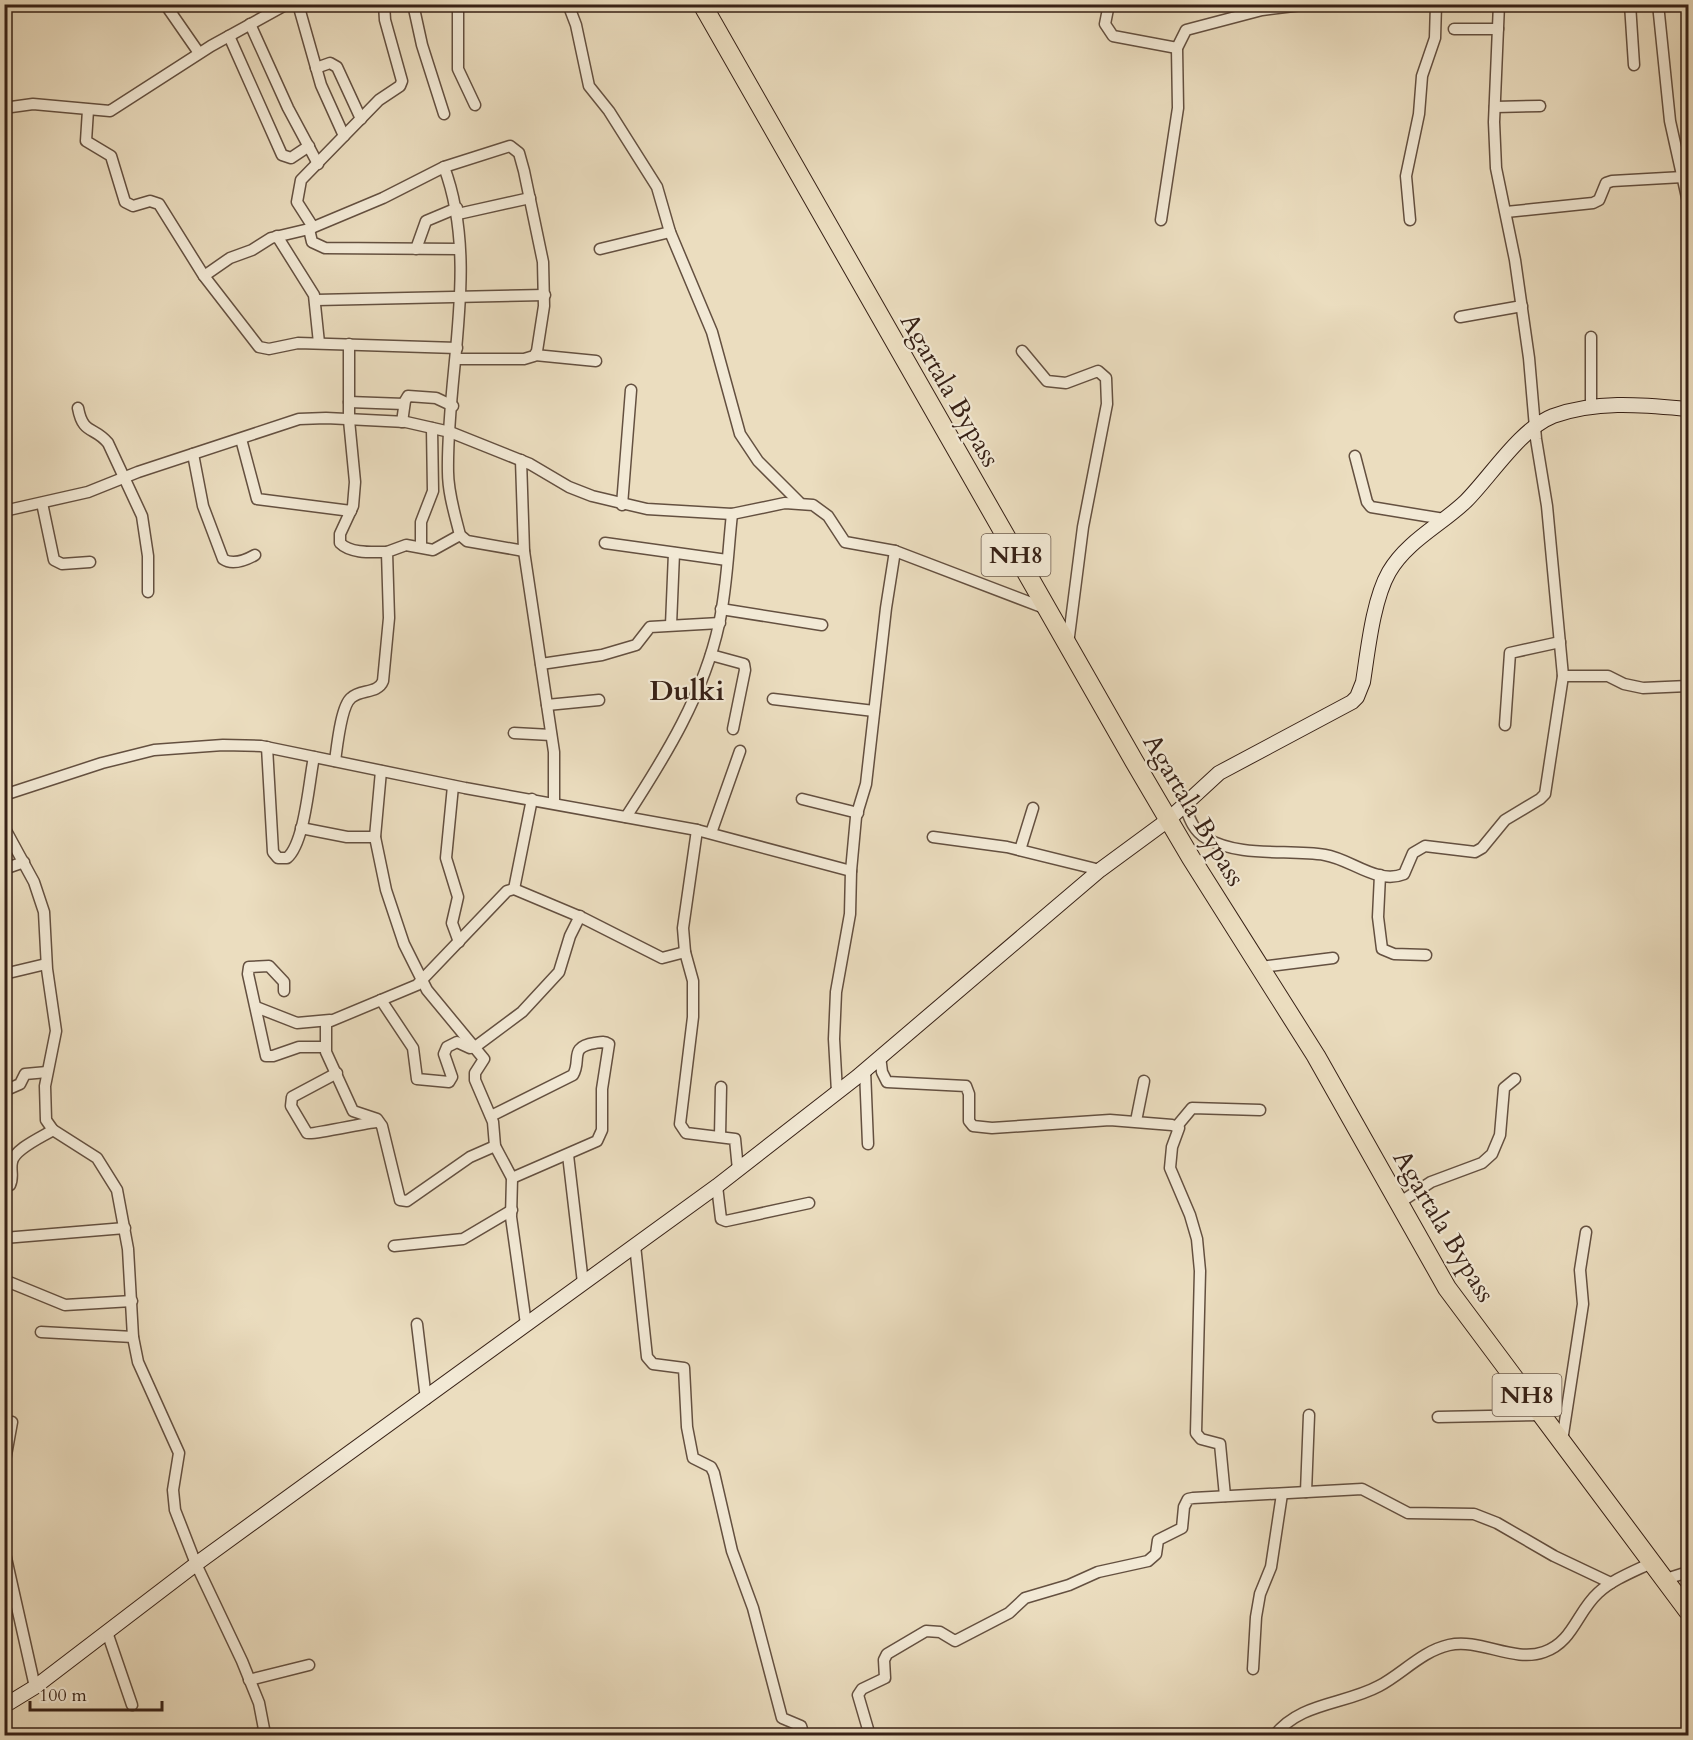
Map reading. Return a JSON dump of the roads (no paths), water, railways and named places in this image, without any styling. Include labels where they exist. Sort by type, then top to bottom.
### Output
[{"type":"highway","name":"Agartala Bypass","points":[[702,4],[1168,820],[1261,967],[1341,1100],[1447,1287],[1689,1611]]},
{"type":"street","points":[[165,4],[199,53]]},
{"type":"street","points":[[4,108],[33,104],[110,111],[199,53],[287,4]]},
{"type":"street","points":[[298,4],[316,68],[344,136]]},
{"type":"street","points":[[384,4],[402,81],[400,86],[379,100],[301,180],[297,198],[299,206],[311,228],[312,242],[325,248],[458,249]]},
{"type":"street","points":[[413,4],[422,45],[444,114]]},
{"type":"street","points":[[458,4],[458,69],[475,105]]},
{"type":"street","points":[[474,4],[523,4]]},
{"type":"street","points":[[568,4],[576,25],[587,81],[657,187],[670,232],[712,333],[740,435],[774,479],[799,502],[823,511],[845,542],[895,551],[1047,610]]},
{"type":"street","points":[[1109,4],[1105,24],[1113,36],[1177,48]]},
{"type":"street","points":[[1161,220],[1178,108],[1177,48],[1186,30],[1262,10],[1310,4]]},
{"type":"street","points":[[1410,220],[1406,176],[1419,114],[1420,86],[1436,38],[1436,4]]},
{"type":"street","points":[[1184,804],[1192,825],[1200,835],[1218,844],[1327,855],[1380,875],[1398,877],[1404,874],[1413,853],[1425,846],[1475,852],[1482,848],[1504,820],[1540,800],[1545,794],[1563,676],[1547,506],[1535,426],[1522,306],[1496,168],[1495,106],[1499,4]]},
{"type":"street","points":[[1630,4],[1634,64]]},
{"type":"street","points":[[1658,4],[1670,121],[1689,202]]},
{"type":"street","points":[[250,24],[318,164]]},
{"type":"street","points":[[1454,29],[1498,29]]},
{"type":"street","points":[[229,36],[282,155],[291,158],[309,146]]},
{"type":"street","points":[[316,68],[330,63],[337,67],[361,119]]},
{"type":"street","points":[[1495,106],[1540,106]]},
{"type":"street","points":[[88,110],[86,141],[111,156],[125,202],[133,206],[150,201],[159,204],[204,276],[259,347],[269,349],[298,342],[349,344],[457,353],[508,360],[535,355],[596,361]]},
{"type":"street","points":[[204,276],[235,254],[252,250],[277,236],[311,228],[383,198],[444,167],[502,147],[514,148],[519,153],[543,262],[545,295],[535,355]]},
{"type":"street","points":[[444,167],[458,211],[457,353],[448,473],[460,535],[467,541],[524,550]]},
{"type":"street","points":[[1506,212],[1593,203],[1599,200],[1606,183],[1612,181],[1683,177]]},
{"type":"street","points":[[416,249],[426,221],[458,211],[530,198]]},
{"type":"street","points":[[600,249],[670,232]]},
{"type":"street","points":[[277,236],[316,300],[320,343]]},
{"type":"street","points":[[316,300],[545,295]]},
{"type":"street","points":[[1460,317],[1522,306]]},
{"type":"street","points":[[1591,337],[1591,407]]},
{"type":"street","points":[[349,344],[349,420],[355,482],[351,511],[340,534],[340,543],[344,547],[364,552],[387,552],[406,545],[433,550],[460,535]]},
{"type":"street","points":[[1022,351],[1047,381],[1066,383],[1098,371],[1106,378],[1107,405],[1083,527],[1068,645]]},
{"type":"street","points":[[622,505],[632,390]]},
{"type":"street","points":[[402,422],[406,397],[413,395],[436,398],[453,406]]},
{"type":"street","points":[[349,402],[404,404]]},
{"type":"street","points":[[4,1706],[35,1687],[196,1564],[738,1170],[865,1070],[1100,870],[1168,820],[1219,773],[1322,719],[1357,697],[1363,682],[1380,596],[1389,573],[1413,544],[1464,502],[1535,426],[1552,417],[1591,407],[1624,404],[1689,409]]},
{"type":"street","points":[[78,408],[81,423],[108,443],[142,516],[148,556],[147,592]]},
{"type":"street","points":[[4,511],[88,492],[125,477],[299,419],[326,418],[402,422],[450,432],[521,460],[569,487],[622,505],[648,509],[732,514],[799,502]]},
{"type":"street","points":[[421,548],[422,515],[433,490],[432,428]]},
{"type":"street","points":[[241,439],[257,499],[351,511]]},
{"type":"street","points":[[193,454],[203,506],[223,559],[229,562],[242,561],[255,555]]},
{"type":"street","points":[[1355,456],[1367,502],[1371,507],[1444,519]]},
{"type":"street","points":[[521,460],[524,550],[551,735],[554,803]]},
{"type":"street","points":[[42,503],[54,560],[62,564],[90,562]]},
{"type":"street","points":[[626,817],[678,731],[711,655],[720,623],[732,514]]},
{"type":"street","points":[[605,543],[727,560]]},
{"type":"street","points":[[837,1092],[834,1040],[836,1004],[850,914],[851,871],[858,813],[866,784],[895,551]]},
{"type":"street","points":[[335,761],[348,702],[356,694],[377,689],[383,681],[389,618],[387,552]]},
{"type":"street","points":[[671,625],[674,553]]},
{"type":"street","points":[[721,609],[822,625]]},
{"type":"street","points":[[541,664],[602,655],[636,645],[650,627],[720,623]]},
{"type":"street","points":[[1504,725],[1510,653],[1560,642]]},
{"type":"street","points":[[711,655],[744,664],[745,670],[733,729]]},
{"type":"street","points":[[1563,676],[1608,676],[1624,684],[1643,688],[1689,686]]},
{"type":"street","points":[[773,699],[874,711]]},
{"type":"street","points":[[547,705],[599,700]]},
{"type":"street","points":[[514,733],[551,735]]},
{"type":"street","points":[[4,795],[102,763],[154,750],[223,745],[267,747],[453,786],[697,830],[851,871]]},
{"type":"street","points":[[267,747],[276,856],[282,859],[291,855],[301,828],[314,756]]},
{"type":"street","points":[[711,834],[740,751]]},
{"type":"street","points":[[381,771],[375,837],[388,898],[404,944],[422,982],[484,1059],[475,1073],[475,1080],[491,1116],[495,1146],[512,1178],[512,1210],[526,1324]]},
{"type":"street","points":[[453,786],[446,858],[458,897],[452,923],[459,942]]},
{"type":"street","points":[[513,889],[532,799]]},
{"type":"street","points":[[802,799],[858,813]]},
{"type":"street","points":[[1020,850],[1033,808]]},
{"type":"street","points":[[4,827],[24,862],[42,902],[46,964],[56,1031],[45,1086],[46,1120],[52,1130],[79,1145],[102,1164],[117,1190],[125,1228],[133,1337],[138,1362],[179,1453],[173,1499],[196,1564],[227,1627],[264,1721],[264,1729],[258,1736]]},
{"type":"street","points":[[301,828],[347,837],[375,837]]},
{"type":"street","points":[[697,830],[683,928],[685,952],[693,981],[693,1017],[681,1124],[686,1133],[735,1139],[738,1170]]},
{"type":"street","points":[[933,837],[1020,850],[1100,870]]},
{"type":"street","points":[[4,869],[24,862]]},
{"type":"street","points":[[1380,875],[1378,917],[1382,949],[1394,954],[1426,955]]},
{"type":"street","points":[[256,1007],[297,1023],[330,1020],[422,982],[507,891],[513,889],[580,916],[662,958],[685,952]]},
{"type":"street","points":[[381,1000],[410,1042],[416,1076],[421,1081],[446,1083],[452,1080],[444,1054],[453,1043],[475,1047],[522,1012],[559,972],[570,936],[580,916]]},
{"type":"street","points":[[1261,967],[1333,958]]},
{"type":"street","points":[[5,973],[46,964]]},
{"type":"street","points":[[284,991],[284,982],[269,966],[249,967],[248,974],[266,1056],[273,1056],[299,1047],[325,1047]]},
{"type":"street","points":[[330,1020],[325,1026],[325,1047],[354,1111],[380,1121]]},
{"type":"street","points":[[491,1116],[573,1076],[580,1049],[592,1043],[607,1042],[610,1047],[602,1089],[601,1136],[597,1142],[512,1178]]},
{"type":"street","points":[[880,1056],[882,1072],[887,1082],[966,1086],[969,1094],[969,1121],[973,1126],[992,1128],[1083,1121],[1136,1121],[1177,1126]]},
{"type":"street","points":[[865,1070],[868,1144]]},
{"type":"street","points":[[4,1091],[20,1084],[28,1072],[47,1072]]},
{"type":"street","points":[[337,1073],[292,1097],[291,1106],[307,1133],[313,1135],[337,1127],[380,1121]]},
{"type":"street","points":[[1399,1203],[1431,1182],[1482,1163],[1492,1154],[1500,1135],[1504,1088],[1515,1078]]},
{"type":"street","points":[[1136,1121],[1144,1081]]},
{"type":"street","points":[[720,1136],[721,1087]]},
{"type":"street","points":[[1177,1126],[1192,1108],[1260,1110]]},
{"type":"street","points":[[380,1121],[398,1196],[404,1201],[470,1157],[495,1146]]},
{"type":"street","points":[[1177,1126],[1179,1132],[1172,1147],[1170,1168],[1190,1215],[1197,1239],[1200,1271],[1196,1433],[1201,1439],[1220,1444],[1225,1496]]},
{"type":"street","points":[[4,1187],[10,1185],[12,1180],[14,1156],[52,1130]]},
{"type":"street","points":[[568,1155],[583,1283]]},
{"type":"street","points":[[717,1186],[719,1212],[721,1219],[726,1221],[809,1203]]},
{"type":"street","points":[[4,1202],[4,1212]]},
{"type":"street","points":[[394,1246],[463,1239],[512,1210]]},
{"type":"street","points":[[4,1238],[125,1228]]},
{"type":"street","points":[[1562,1441],[1582,1304],[1581,1270],[1586,1232]]},
{"type":"street","points":[[635,1245],[647,1357],[653,1364],[684,1368],[687,1427],[693,1458],[711,1467],[714,1473],[732,1551],[753,1608],[782,1718],[784,1721],[801,1726],[804,1736]]},
{"type":"street","points":[[4,1280],[65,1305],[132,1301]]},
{"type":"street","points":[[417,1324],[426,1399]]},
{"type":"street","points":[[41,1332],[133,1337]]},
{"type":"street","points":[[1306,1492],[1309,1415]]},
{"type":"street","points":[[1438,1417],[1542,1415]]},
{"type":"street","points":[[4,1467],[7,1462],[12,1422]]},
{"type":"street","points":[[870,1736],[858,1693],[885,1678],[884,1658],[898,1647],[931,1630],[955,1641],[1009,1613],[1018,1601],[1025,1598],[1098,1572],[1148,1561],[1156,1554],[1158,1540],[1182,1528],[1184,1507],[1188,1499],[1362,1489],[1408,1513],[1474,1514],[1497,1523],[1569,1564],[1611,1583]]},
{"type":"street","points":[[1253,1669],[1256,1617],[1260,1594],[1271,1567],[1282,1494]]},
{"type":"street","points":[[4,1549],[35,1687]]},
{"type":"street","points":[[1274,1736],[1283,1724],[1297,1715],[1311,1708],[1362,1695],[1381,1685],[1423,1656],[1448,1645],[1481,1646],[1526,1654],[1546,1651],[1567,1637],[1597,1594],[1611,1583],[1653,1562]]},
{"type":"street","points":[[1666,1579],[1689,1572]]},
{"type":"street","points":[[107,1632],[132,1705]]},
{"type":"street","points":[[249,1680],[309,1665]]},
{"type":"district","name":"Dulki","points":[[687,691]]}]
